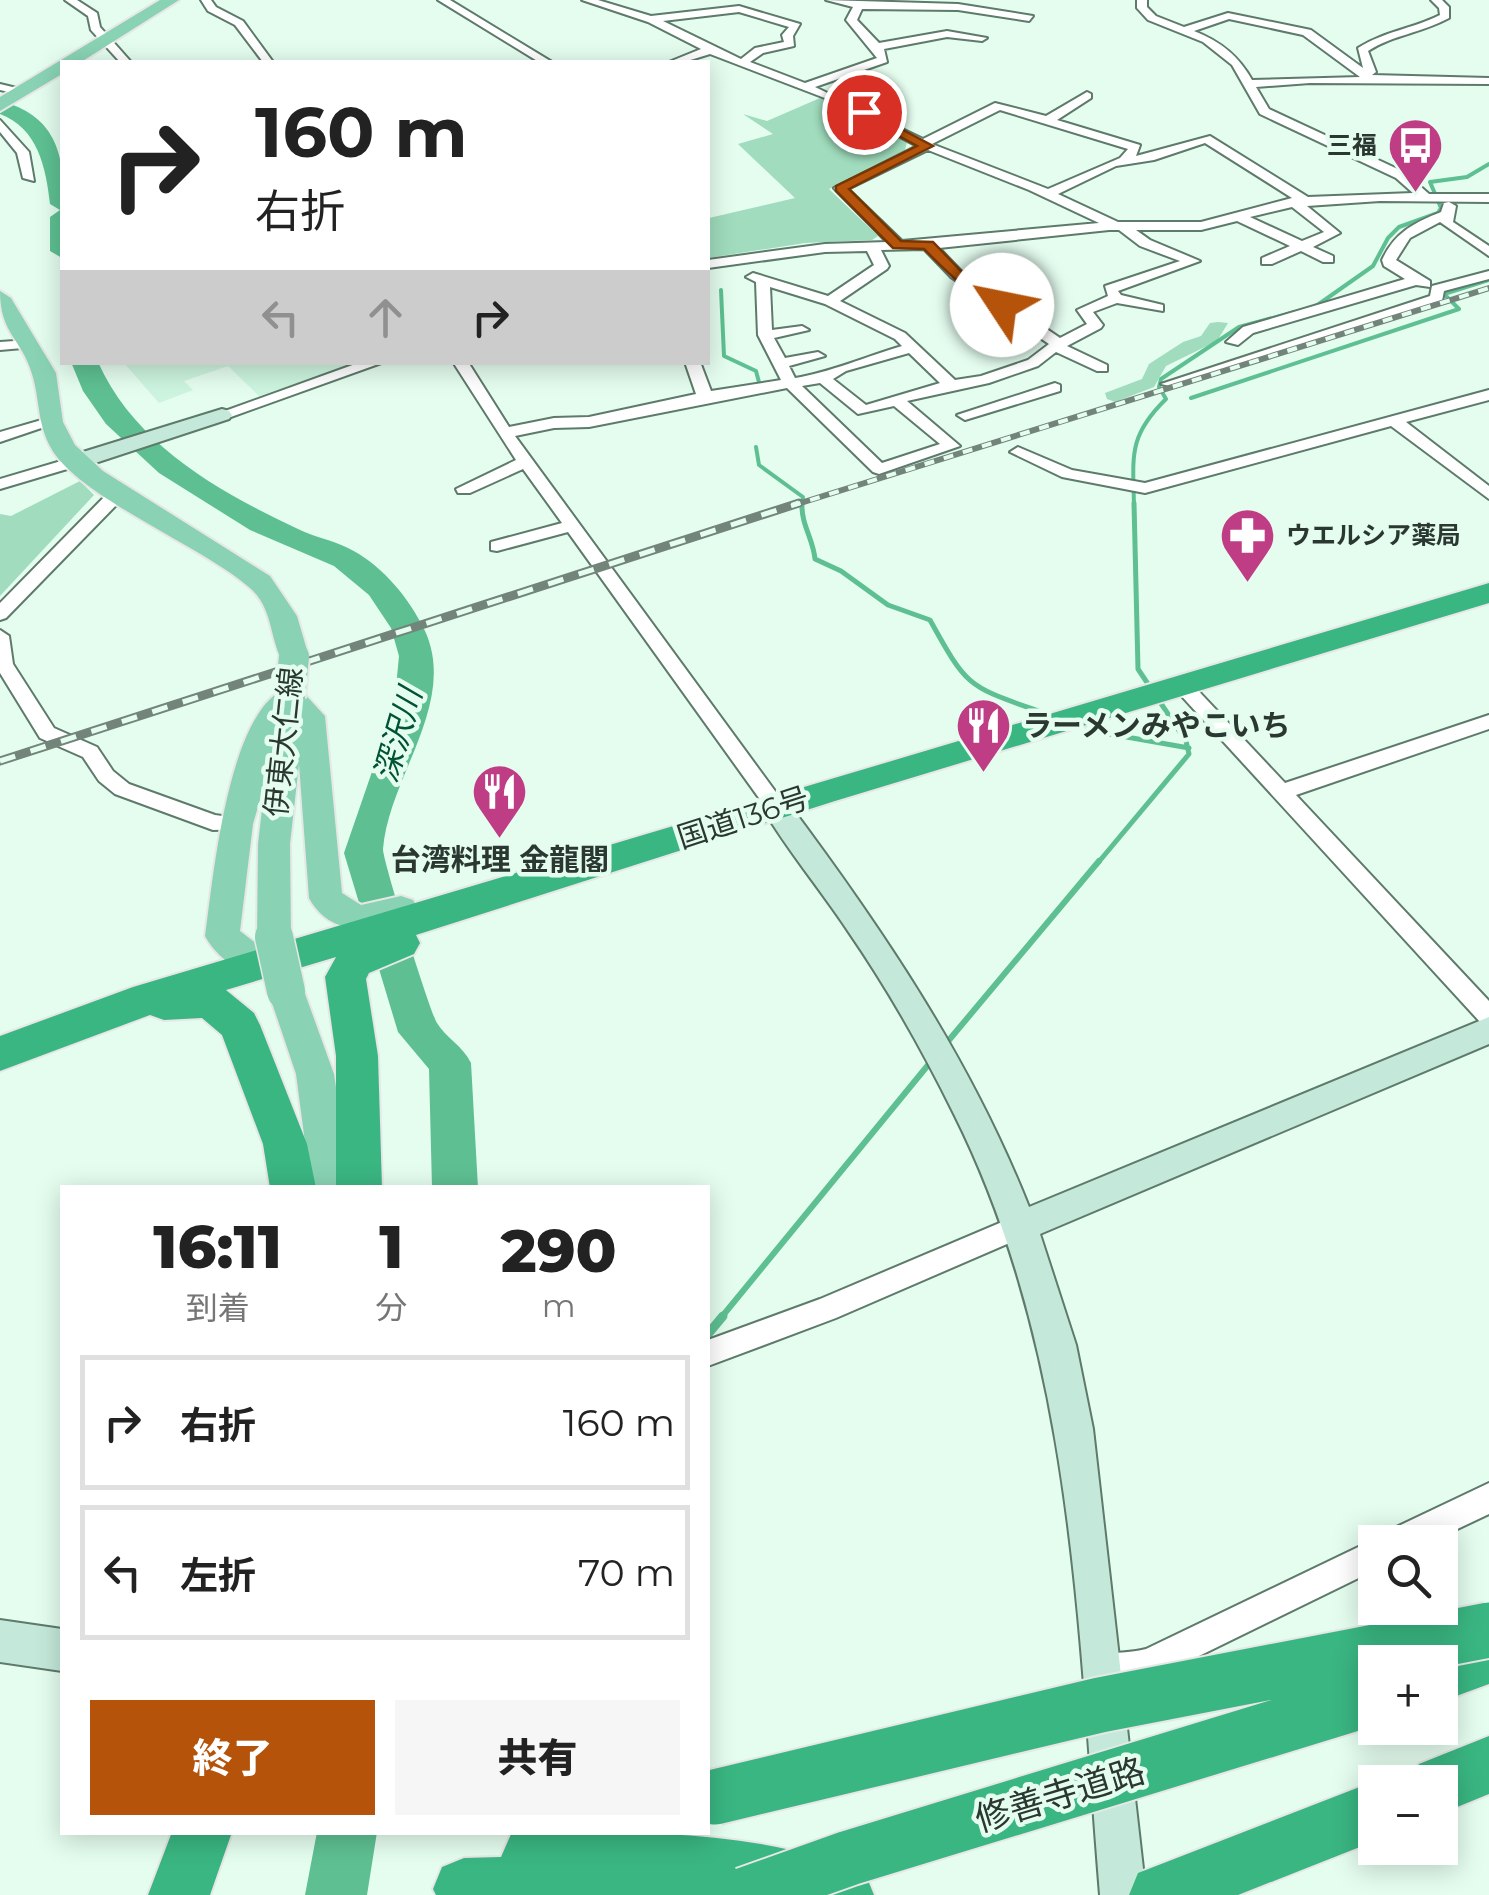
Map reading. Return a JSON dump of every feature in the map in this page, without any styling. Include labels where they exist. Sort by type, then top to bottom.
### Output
[{"type":"highway","name":"国道136号","points":[[366,935],[776,807],[1489,593]]},
{"type":"highway","points":[[0,1054],[133,1004],[366,935]]},
{"type":"highway","points":[[359,1185],[357,1056],[345,978],[366,935]]},
{"type":"highway","points":[[238,1025],[280,961]]},
{"type":"highway","points":[[133,1004],[210,1001],[238,1025],[285,1144],[292,1185]]},
{"type":"highway","points":[[711,1798],[930,1741],[1282,1666],[1489,1630]]},
{"type":"highway","points":[[1458,1667],[1489,1656]]},
{"type":"highway","name":"修善寺道路","points":[[745,1895],[849,1858],[1358,1702]]},
{"type":"highway","points":[[1458,1778],[1489,1765]]},
{"type":"highway","points":[[1160,1895],[1358,1818]]},
{"type":"highway","points":[[179,1895],[201,1835]]},
{"type":"highway","points":[[493,1877],[596,1835]]},
{"type":"highway","points":[[493,1877],[625,1862],[680,1863],[843,1895]]},
{"type":"main road","points":[[73,60],[171,0]]},
{"type":"main road","points":[[8,96],[60,68]]},
{"type":"main road","name":"伊東大仁線","points":[[0,298],[44,372],[51,422],[64,448],[94,476],[260,582],[283,614],[294,656],[274,844],[280,961],[316,1074],[331,1185]]},
{"type":"main road","points":[[133,1004],[200,969],[217,954],[238,824],[267,722],[290,697],[310,716],[326,898],[318,926],[280,961],[222,936]]},
{"type":"main road","points":[[326,898],[366,935]]},
{"type":"street","points":[[70,0],[93,16],[95,28],[124,60]]},
{"type":"street","points":[[206,0],[212,9],[240,23],[267,60]]},
{"type":"street","points":[[443,0],[542,60]]},
{"type":"street","points":[[587,0],[653,19],[741,64],[864,112],[924,145],[1049,193],[1145,242],[1217,268]]},
{"type":"street","points":[[831,0],[958,7],[1029,18]]},
{"type":"street","points":[[1142,0],[1142,8],[1152,18],[1213,43],[1237,63],[1269,114],[1400,174],[1436,197],[1446,214],[1446,223],[1489,252]]},
{"type":"street","points":[[1368,77],[1370,70],[1362,50],[1388,34],[1416,31],[1446,16],[1444,7],[1436,0]]},
{"type":"street","points":[[653,19],[652,8],[671,2]]},
{"type":"street","points":[[804,87],[878,63],[884,57],[852,22],[860,3]]},
{"type":"street","points":[[1215,6],[1238,17],[1313,34],[1331,53],[1368,77]]},
{"type":"street","points":[[653,19],[739,9],[796,26],[786,35],[790,44],[759,50],[741,64]]},
{"type":"street","points":[[1183,31],[1216,18],[1238,17]]},
{"type":"street","points":[[876,48],[946,34],[982,38]]},
{"type":"street","points":[[680,60],[710,50]]},
{"type":"street","points":[[1250,84],[1368,77],[1468,77],[1489,81]]},
{"type":"street","points":[[1050,119],[1086,96]]},
{"type":"street","points":[[898,245],[840,188],[999,106],[1136,148],[1125,160]]},
{"type":"street","points":[[0,124],[23,152],[29,178]]},
{"type":"street","points":[[1049,193],[1125,160],[1150,158],[1206,138],[1300,202],[1333,233],[1267,261]]},
{"type":"street","points":[[710,264],[807,250],[928,245],[1119,226],[1201,226],[1300,202],[1489,198]]},
{"type":"street","points":[[1446,214],[1410,228],[1395,244],[1388,263],[1437,290],[1489,274]]},
{"type":"street","points":[[1239,217],[1328,258]]},
{"type":"street","points":[[928,245],[956,274],[1058,346],[1102,368]]},
{"type":"street","points":[[830,301],[882,266],[872,246]]},
{"type":"street","points":[[738,259],[753,278],[830,301],[900,336],[983,430]]},
{"type":"street","points":[[1116,298],[1110,289],[1193,261]]},
{"type":"street","points":[[1232,342],[1248,330],[1416,280]]},
{"type":"street","points":[[763,282],[762,322],[791,384],[879,469],[952,446],[896,400]]},
{"type":"street","points":[[1169,384],[1437,298],[1437,290]]},
{"type":"street","points":[[823,378],[864,411],[1034,363],[1096,324],[1084,310],[1116,298],[1158,308]]},
{"type":"street","points":[[766,335],[802,330]]},
{"type":"street","points":[[0,346],[28,344]]},
{"type":"street","points":[[505,433],[554,423],[589,422],[705,397],[823,378],[846,366],[912,348]]},
{"type":"street","points":[[780,364],[818,356]]},
{"type":"street","points":[[0,484],[368,365]]},
{"type":"street","points":[[462,365],[505,433],[897,975],[983,1136],[1020,1226],[1068,1389],[1102,1670],[1123,1895]]},
{"type":"street","points":[[693,365],[705,397]]},
{"type":"street","points":[[966,415],[1055,388]]},
{"type":"street","points":[[1018,452],[1068,474],[1143,487],[1489,395]]},
{"type":"street","points":[[1394,421],[1489,494]]},
{"type":"street","points":[[0,437],[51,422]]},
{"type":"street","points":[[464,489],[526,462]]},
{"type":"street","points":[[0,614],[121,490]]},
{"type":"street","points":[[497,546],[572,526]]},
{"type":"street","points":[[0,636],[4,664],[48,733],[90,752],[106,776],[122,789],[212,822],[238,824]]},
{"type":"street","points":[[1165,691],[1280,792],[1489,1016]]},
{"type":"street","points":[[1280,792],[1489,722]]},
{"type":"street","points":[[710,1351],[826,1309],[1489,1030]]},
{"type":"street","points":[[1433,1525],[1489,1498]]},
{"type":"street","points":[[1102,1670],[1150,1664],[1358,1562]]},
{"type":"street","points":[[0,1641],[60,1650]]},
{"type":"shaded area","points":[[820,98],[862,115],[907,142],[905,150],[829,189],[878,236],[872,240],[805,243],[710,258],[710,218],[795,198],[738,144],[773,134],[743,114],[767,121]]},
{"type":"shaded area","points":[[1210,323],[1228,323],[1217,341],[1166,366],[1154,387],[1115,402],[1107,399],[1105,393],[1142,379],[1149,364],[1183,342],[1201,336]]},
{"type":"shaded area","points":[[126,365],[349,365],[259,396],[228,366],[184,381],[193,390],[159,403]]},
{"type":"shaded area","points":[[80,481],[94,495],[0,596],[0,514],[11,516]]},
{"type":"waterway","name":"深沢川","points":[[0,107],[29,121],[39,132],[53,158],[60,192]]},
{"type":"waterway","points":[[1316,306],[1373,266],[1388,238],[1399,227],[1438,213],[1441,208],[1430,182],[1467,177],[1489,164]]},
{"type":"waterway","points":[[1191,398],[1459,309],[1444,294],[1489,280]]},
{"type":"waterway","points":[[721,290],[724,356],[756,371],[760,386]]},
{"type":"waterway","points":[[1134,506],[1135,448],[1145,424],[1166,399],[1159,387],[1161,379],[1239,327],[1295,312]]},
{"type":"waterway","name":"深沢川","points":[[85,365],[116,418],[169,467],[261,523],[345,559],[380,588],[408,628],[416,656],[411,708],[368,828],[363,853],[419,1032],[450,1063],[455,1185]]},
{"type":"waterway","points":[[756,447],[759,465],[803,497],[802,505]]},
{"type":"waterway","points":[[1134,503],[1138,669],[1188,748]]},
{"type":"waterway","points":[[802,505],[815,559],[841,571],[888,605],[930,620],[953,660],[972,682],[1041,712]]},
{"type":"waterway","points":[[1087,730],[1188,748]]},
{"type":"waterway","points":[[1097,864],[1189,754],[1188,748]]},
{"type":"waterway","points":[[944,1046],[1099,861]]},
{"type":"waterway","points":[[720,1319],[933,1059]]},
{"type":"waterway","points":[[710,1332],[723,1316]]},
{"type":"waterway","name":"深沢川","points":[[336,1895],[346,1835]]},
{"type":"railway","points":[[791,506],[1489,288]]},
{"type":"railway","points":[[0,761],[799,503]]},
{"type":"place","name":"三福","points":[[1416,194]]},
{"type":"place","name":"ウエルシア薬局","points":[[1247,584]]},
{"type":"place","name":"ラーメンみやこいち","points":[[983,775]]},
{"type":"place","name":"台湾料理 金龍閣","points":[[500,841]]},
{"type":"route","points":[[864,112],[927,146],[840,188],[898,245],[928,245],[956,274],[1002,305]]}]
